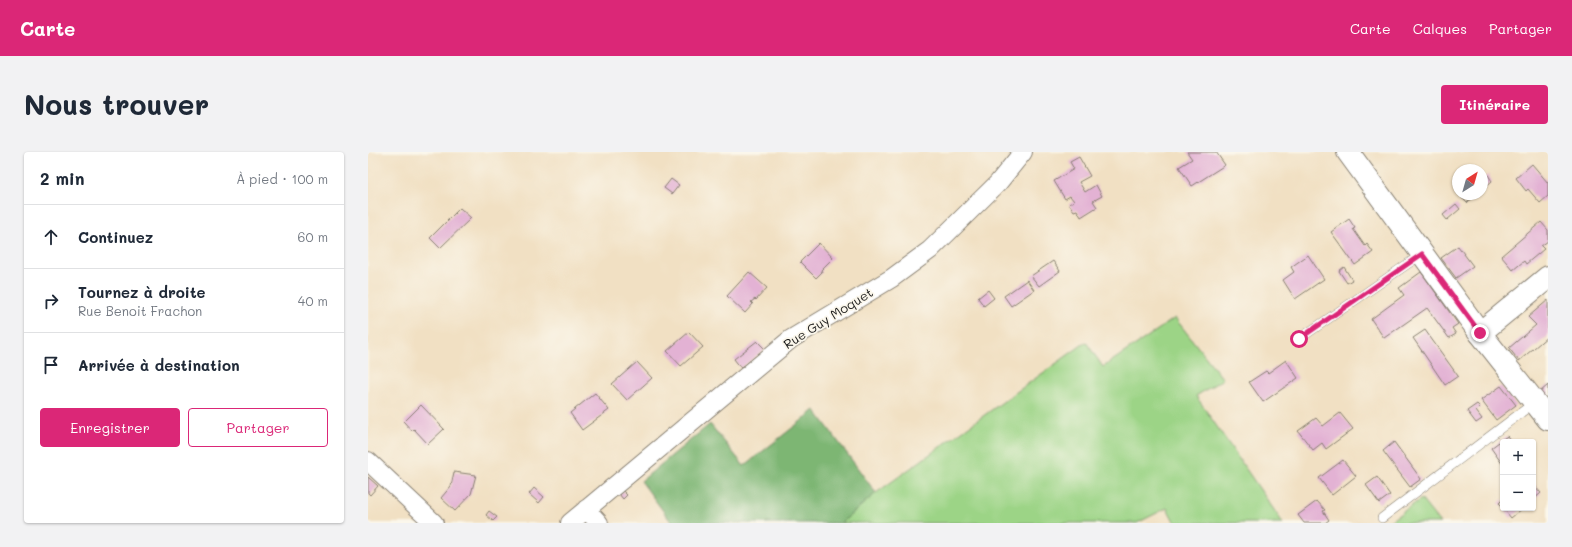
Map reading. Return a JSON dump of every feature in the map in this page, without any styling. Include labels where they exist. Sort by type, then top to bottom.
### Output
[{"type":"main road","points":[[1348,152],[1480,333],[1548,419]]},
{"type":"main road","points":[[1480,333],[1548,277]]},
{"type":"street","name":"Rue Guy Moquet","points":[[570,523],[791,339],[892,278],[930,250],[998,183],[1022,152]]},
{"type":"street","points":[[368,460],[434,523]]},
{"type":"street","points":[[586,509],[598,523]]},
{"type":"lane","points":[[1299,339],[1422,254]]},
{"type":"lane","points":[[1382,518],[1535,402]]},
{"type":"green space","points":[[1175,318],[1223,379],[1196,396],[1283,523],[1175,523],[1167,508],[1137,523],[841,523],[876,493],[1086,342],[1103,367]]},
{"type":"green space","points":[[815,410],[876,493],[841,523],[672,523],[641,481],[710,424],[744,466]]},
{"type":"green space","points":[[1421,499],[1440,523],[1387,523]]},
{"type":"building","points":[[1187,152],[1216,152],[1225,165],[1192,186],[1179,167],[1192,159]]},
{"type":"building","points":[[1079,157],[1090,176],[1079,182],[1085,192],[1096,185],[1102,196],[1093,201],[1097,207],[1081,217],[1077,210],[1074,211],[1069,204],[1074,201],[1070,196],[1065,199],[1054,181],[1074,169],[1070,162]]},
{"type":"building","points":[[1532,164],[1548,183],[1548,196],[1540,203],[1528,189],[1526,191],[1516,178]]},
{"type":"building","points":[[1488,175],[1492,181],[1488,185]]},
{"type":"building","points":[[671,179],[679,185],[672,194],[664,188]]},
{"type":"building","points":[[1456,204],[1460,209],[1447,220],[1443,215]]},
{"type":"building","points":[[460,208],[471,218],[440,248],[430,238]]},
{"type":"building","points":[[1349,219],[1355,228],[1353,229],[1365,246],[1367,244],[1373,252],[1355,265],[1331,232]]},
{"type":"building","points":[[1541,222],[1548,230],[1548,241],[1541,246],[1544,249],[1526,264],[1524,261],[1513,270],[1501,256]]},
{"type":"building","points":[[819,243],[833,258],[821,270],[822,272],[816,278],[800,262]]},
{"type":"building","points":[[1458,246],[1473,266],[1456,278],[1441,258]]},
{"type":"building","points":[[1308,255],[1324,279],[1295,299],[1283,280],[1294,272],[1291,267]]},
{"type":"building","points":[[1053,261],[1060,271],[1039,286],[1031,276]]},
{"type":"building","points":[[1344,267],[1352,280],[1347,283],[1339,271]]},
{"type":"building","points":[[749,272],[767,288],[756,300],[755,299],[751,302],[753,304],[745,313],[727,296]]},
{"type":"building","points":[[1421,272],[1458,324],[1452,328],[1456,334],[1449,338],[1427,308],[1384,338],[1371,319],[1404,295],[1399,288]]},
{"type":"building","points":[[1027,280],[1034,290],[1011,306],[1004,296]]},
{"type":"building","points":[[988,290],[994,298],[984,306],[978,298]]},
{"type":"building","points":[[1548,300],[1548,336],[1519,361],[1509,348],[1536,325],[1528,317]]},
{"type":"building","points":[[1425,330],[1458,376],[1445,385],[1413,338]]},
{"type":"building","points":[[689,332],[703,347],[681,366],[667,351]]},
{"type":"building","points":[[757,341],[765,349],[741,368],[734,359]]},
{"type":"building","points":[[1286,360],[1298,378],[1263,402],[1249,382],[1266,371],[1268,373]]},
{"type":"building","points":[[637,362],[652,378],[627,400],[612,384]]},
{"type":"building","points":[[1548,385],[1548,401],[1540,392]]},
{"type":"building","points":[[1501,386],[1516,405],[1496,420],[1481,400]]},
{"type":"building","points":[[595,393],[609,410],[582,430],[570,413]]},
{"type":"building","points":[[1477,404],[1480,407],[1476,411],[1482,419],[1476,423],[1467,411]]},
{"type":"building","points":[[421,405],[444,429],[428,444],[414,429],[412,431],[404,422]]},
{"type":"building","points":[[1340,413],[1353,429],[1326,449],[1322,443],[1313,450],[1298,431],[1316,418],[1323,426]]},
{"type":"building","points":[[1500,441],[1500,461],[1491,448]]},
{"type":"building","points":[[1394,442],[1421,479],[1410,487],[1383,451]]},
{"type":"building","points":[[1343,460],[1356,476],[1332,495],[1319,478]]},
{"type":"building","points":[[454,472],[476,475],[471,494],[455,511],[441,498],[451,486]]},
{"type":"building","points":[[368,477],[378,486],[370,495],[368,493]]},
{"type":"building","points":[[1377,477],[1390,495],[1379,503],[1366,485]]},
{"type":"building","points":[[1536,487],[1541,493],[1536,497]]},
{"type":"building","points":[[534,488],[544,497],[539,503],[529,494]]},
{"type":"building","points":[[623,491],[627,495],[623,499],[619,494]]},
{"type":"building","points":[[1317,501],[1325,510],[1323,511],[1329,520],[1325,523],[1304,523],[1298,515]]},
{"type":"building","points":[[489,511],[497,517],[493,521],[486,515]]},
{"type":"building","points":[[1505,511],[1519,511],[1511,518]]},
{"type":"route","points":[[1299,339],[1422,254],[1480,333]]}]
